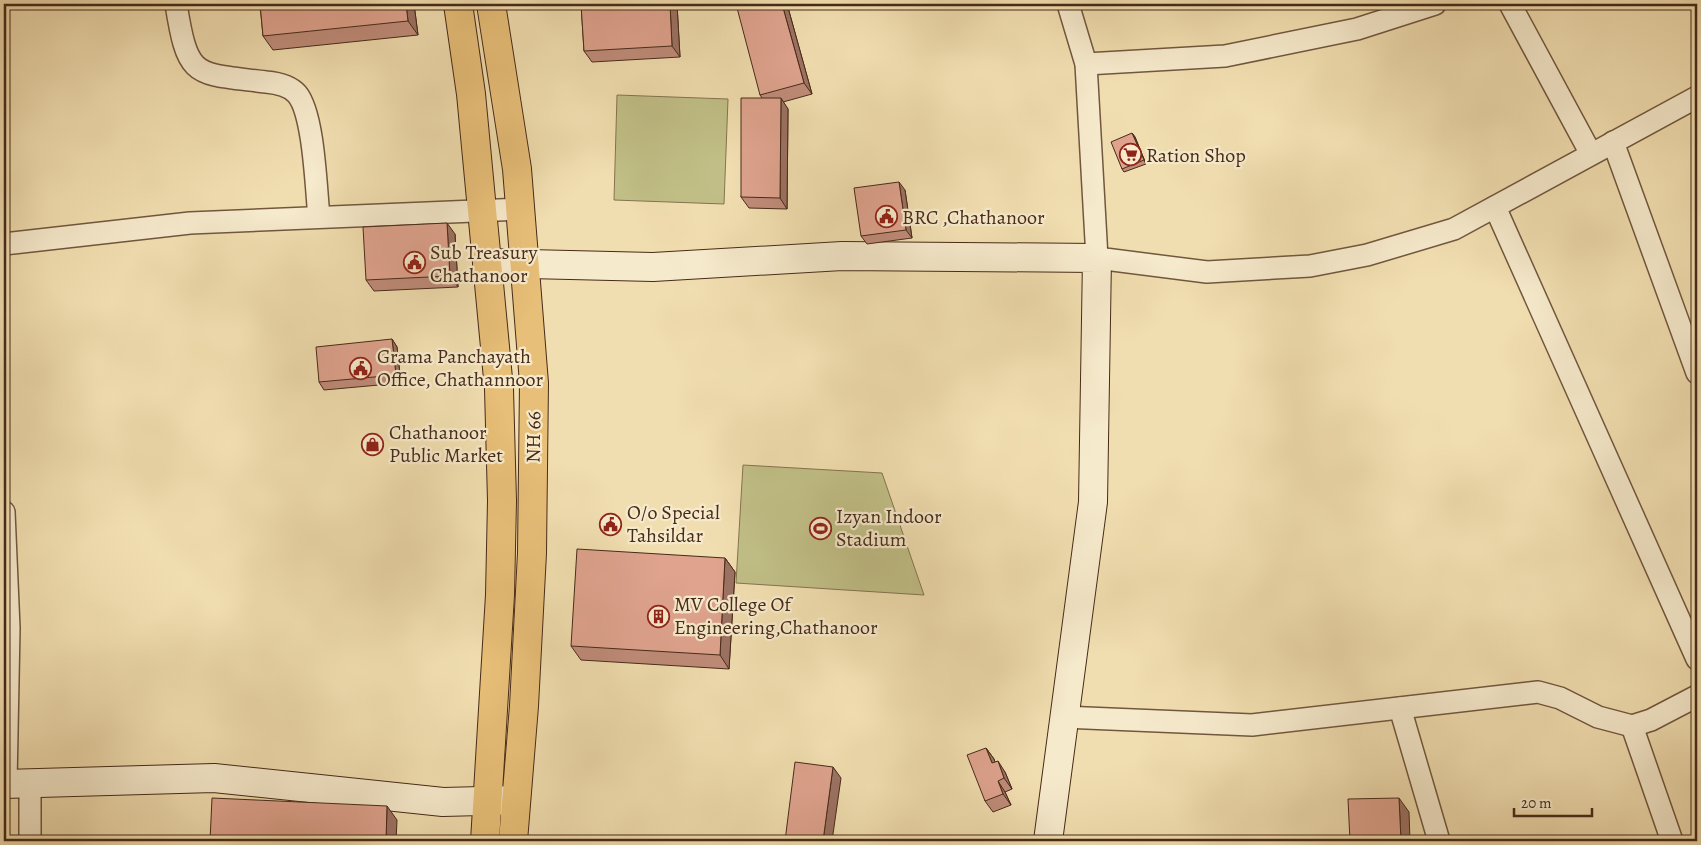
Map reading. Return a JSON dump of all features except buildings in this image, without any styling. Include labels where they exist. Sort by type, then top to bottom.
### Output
[{"type":"highway","name":"NH 66","points":[[458,4],[471,94],[499,389],[502,501],[500,595],[485,841]]},
{"type":"highway","name":"NH 66","points":[[491,4],[517,169],[534,383],[532,553],[513,841]]},
{"type":"street","points":[[176,4],[186,55],[196,68],[209,75],[275,82],[296,94],[303,105],[308,121],[319,217]]},
{"type":"street","points":[[1048,841],[1093,502],[1097,258],[1086,64],[1068,4]]},
{"type":"street","points":[[1086,64],[1225,56],[1356,30],[1435,4]]},
{"type":"street","points":[[1510,4],[1591,154]]},
{"type":"street","points":[[487,263],[653,267],[842,256],[1097,258],[1207,272],[1310,266],[1367,255],[1454,229],[1697,97]]},
{"type":"street","points":[[1613,142],[1697,373]]},
{"type":"street","points":[[1495,207],[1697,659]]},
{"type":"street","points":[[4,244],[190,223],[520,209]]},
{"type":"street","points":[[4,512],[6,628],[13,784],[30,841]]},
{"type":"street","points":[[1063,717],[1252,725],[1538,692],[1560,698],[1598,717],[1632,726],[1651,720],[1697,696]]},
{"type":"street","points":[[1400,708],[1439,841]]},
{"type":"street","points":[[1632,726],[1672,841]]},
{"type":"street","points":[[13,784],[214,778],[442,802],[516,800]]},
{"type":"shaded area","points":[[617,95],[728,99],[724,204],[614,200]]},
{"type":"shaded area","name":"Izyan Indoor Stadium","points":[[743,465],[882,473],[924,595],[736,583]]},
{"type":"place","name":"Ration Shop","points":[[1130,155]]},
{"type":"place","name":"BRC ,Chathanoor","points":[[886,217]]},
{"type":"place","name":"Sub Treasury Chathanoor","points":[[414,263]]},
{"type":"place","name":"Grama Panchayath Office, Chathannoor","points":[[361,368]]},
{"type":"place","name":"Chathanoor Public Market","points":[[373,444]]},
{"type":"place","name":"O/o Special Tahsildar","points":[[611,524]]},
{"type":"place","name":"Izyan Indoor Stadium","points":[[820,528]]},
{"type":"place","name":"MV College Of Engineering,Chathanoor","points":[[658,616]]}]
